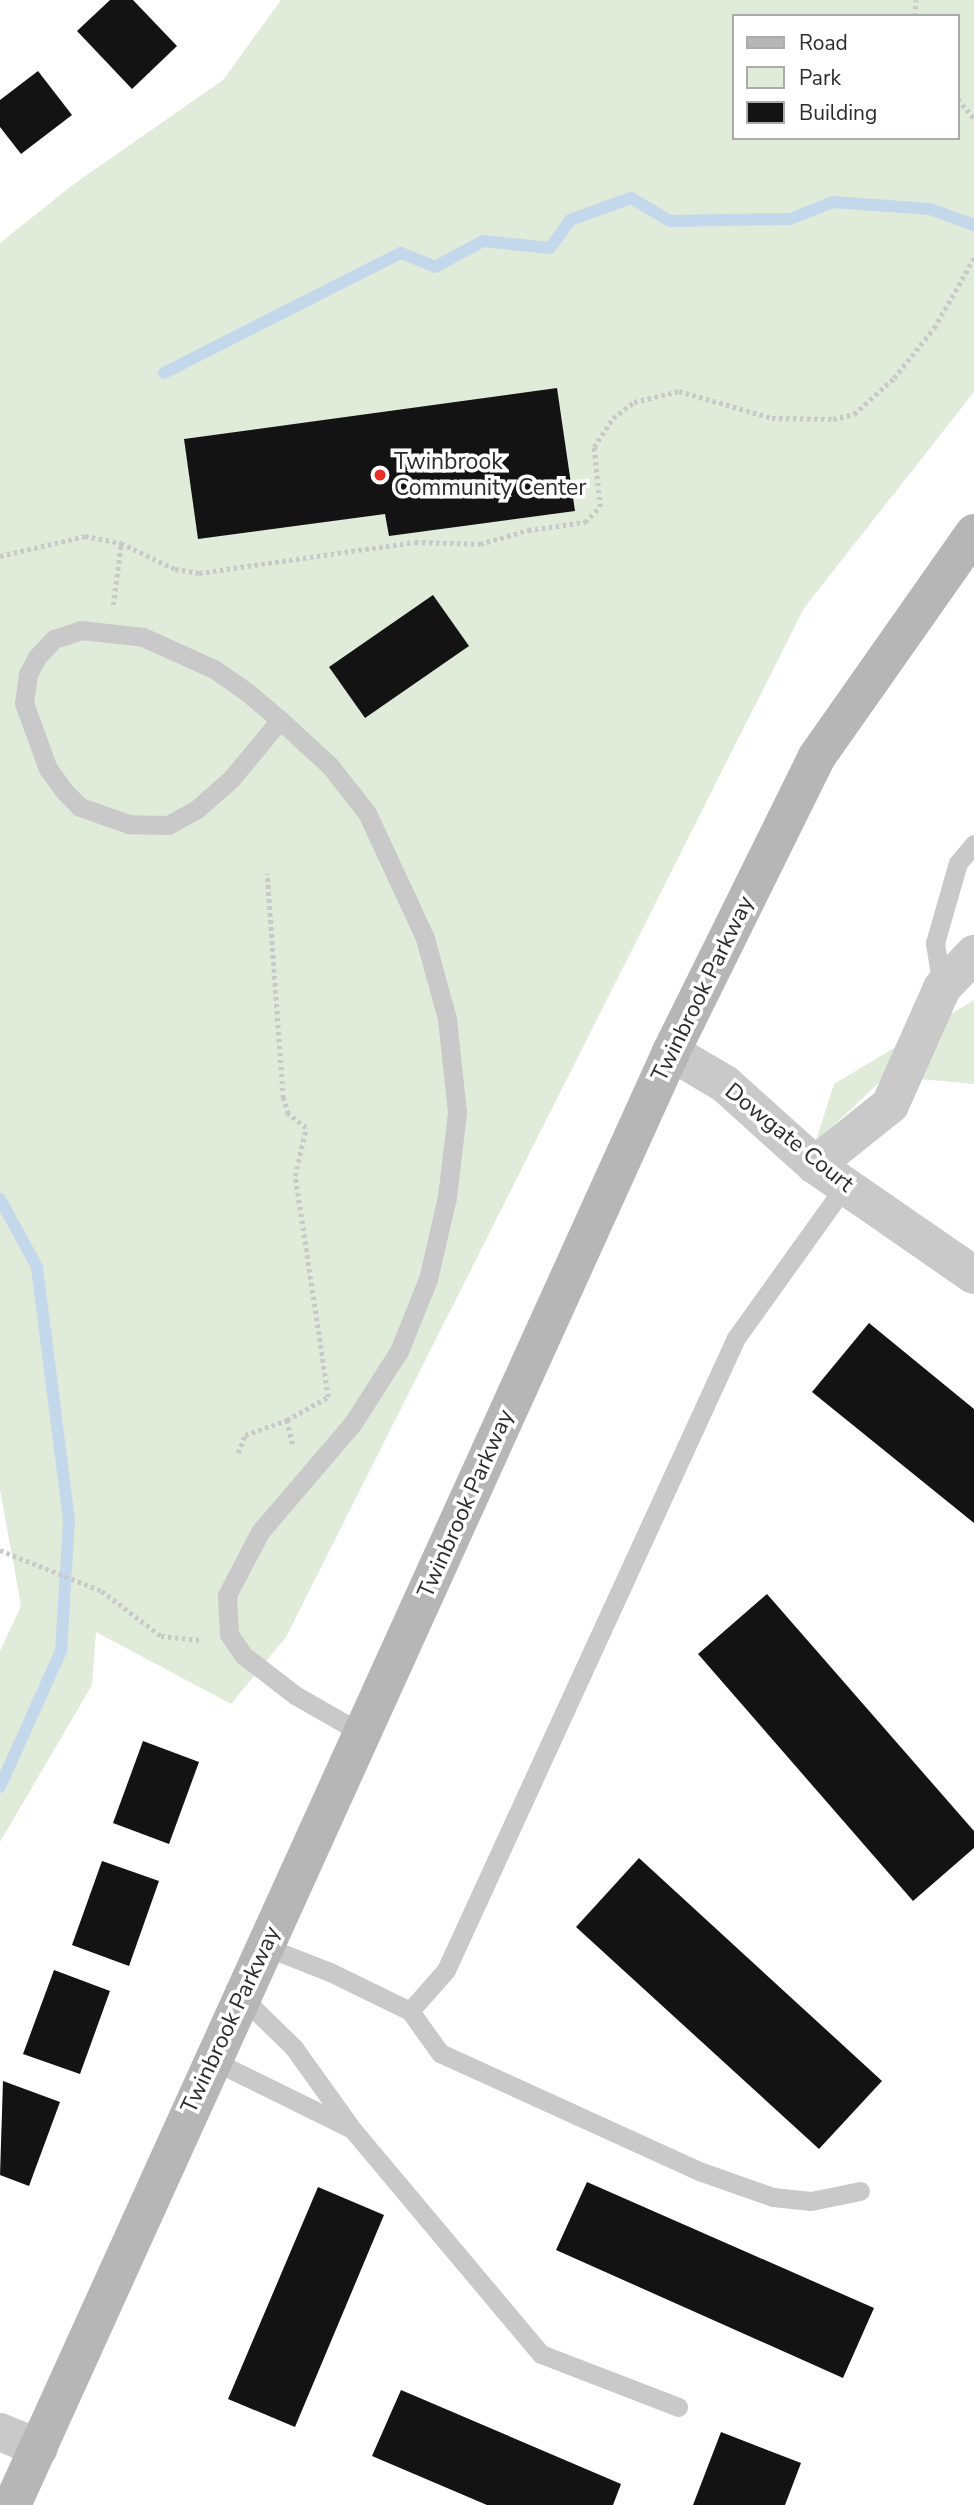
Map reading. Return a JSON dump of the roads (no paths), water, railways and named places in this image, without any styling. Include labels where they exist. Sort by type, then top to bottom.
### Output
[{"type":"main road","name":"Twinbrook Parkway","points":[[12,2505],[671,1052],[816,758],[974,533]]},
{"type":"street","points":[[830,1175],[891,1105],[942,988],[974,954]]},
{"type":"street","name":"Dowgate Court","points":[[671,1052],[725,1084],[830,1175],[974,1275]]},
{"type":"street","points":[[0,2432],[39,2448]]},
{"type":"lane","points":[[280,720],[231,779],[197,809],[168,825],[130,824],[80,807],[48,769],[24,703],[27,674],[54,639],[81,630],[110,630],[176,649],[247,692],[280,720],[330,766],[367,813],[397,870],[425,939],[447,1019],[457,1113],[447,1197],[428,1279],[399,1351],[353,1423],[260,1532],[239,1564],[227,1595],[229,1634],[263,1673],[363,1734]]},
{"type":"lane","points":[[942,988],[935,943],[958,863],[974,844]]},
{"type":"lane","points":[[410,2011],[446,1970],[736,1338],[830,1175]]},
{"type":"lane","points":[[266,1947],[330,1972],[410,2011],[440,2053],[699,2171],[773,2197],[811,2201],[860,2191]]},
{"type":"lane","points":[[242,1997],[294,2048],[352,2129],[541,2354],[678,2407]]},
{"type":"lane","points":[[212,2060],[352,2129]]},
{"type":"waterway","points":[[164,373],[401,253],[435,267],[483,241],[550,248],[570,220],[631,198],[670,221],[790,219],[833,202],[930,209],[974,225]]},
{"type":"waterway","points":[[0,1199],[37,1267],[69,1520],[61,1651],[0,1787]]},
{"type":"place","name":"Twinbrook Community Center","points":[[380,475]]}]
